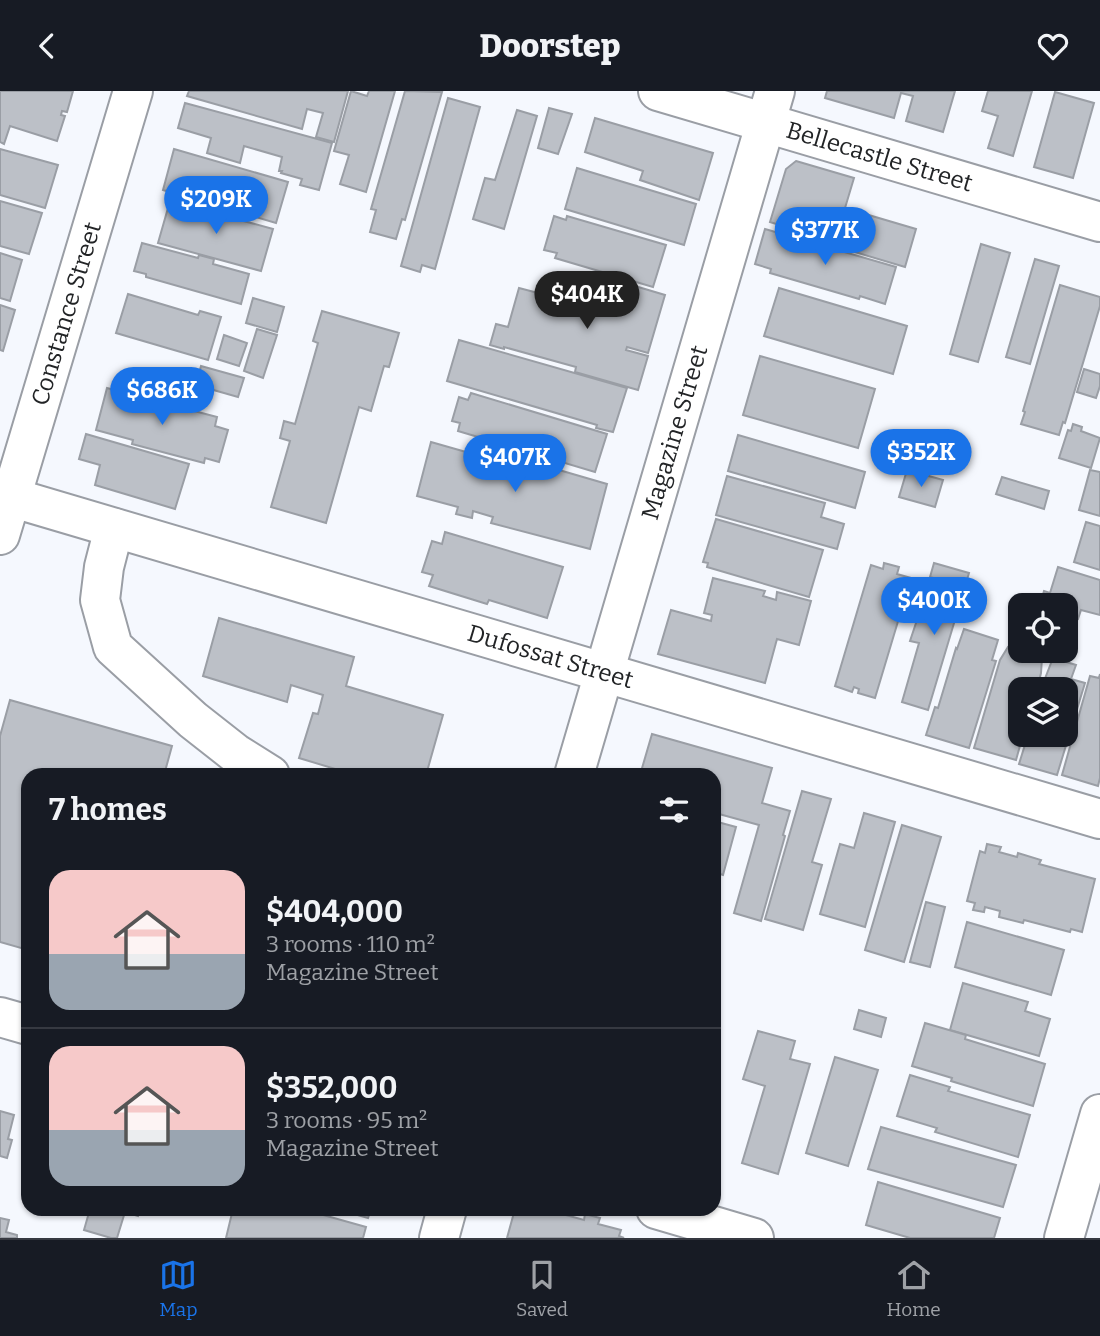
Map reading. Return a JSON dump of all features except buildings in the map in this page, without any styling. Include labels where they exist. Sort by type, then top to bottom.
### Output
[{"type":"street","name":"Constance Street","points":[[0,535],[5,495],[133,91]]},
{"type":"street","name":"Bellecastle Street","points":[[658,91],[770,107],[1100,222]]},
{"type":"street","name":"Magazine Street","points":[[576,768],[770,107]]},
{"type":"street","name":"Dufossat Street","points":[[5,495],[1100,818]]},
{"type":"street","points":[[114,528],[104,567],[100,600],[113,647],[192,720],[259,768]]},
{"type":"street","points":[[0,1017],[21,1023]]},
{"type":"street","points":[[1064,1238],[1100,1114]]},
{"type":"street","points":[[439,1238],[445,1216]]},
{"type":"street","points":[[680,1216],[754,1238]]}]
